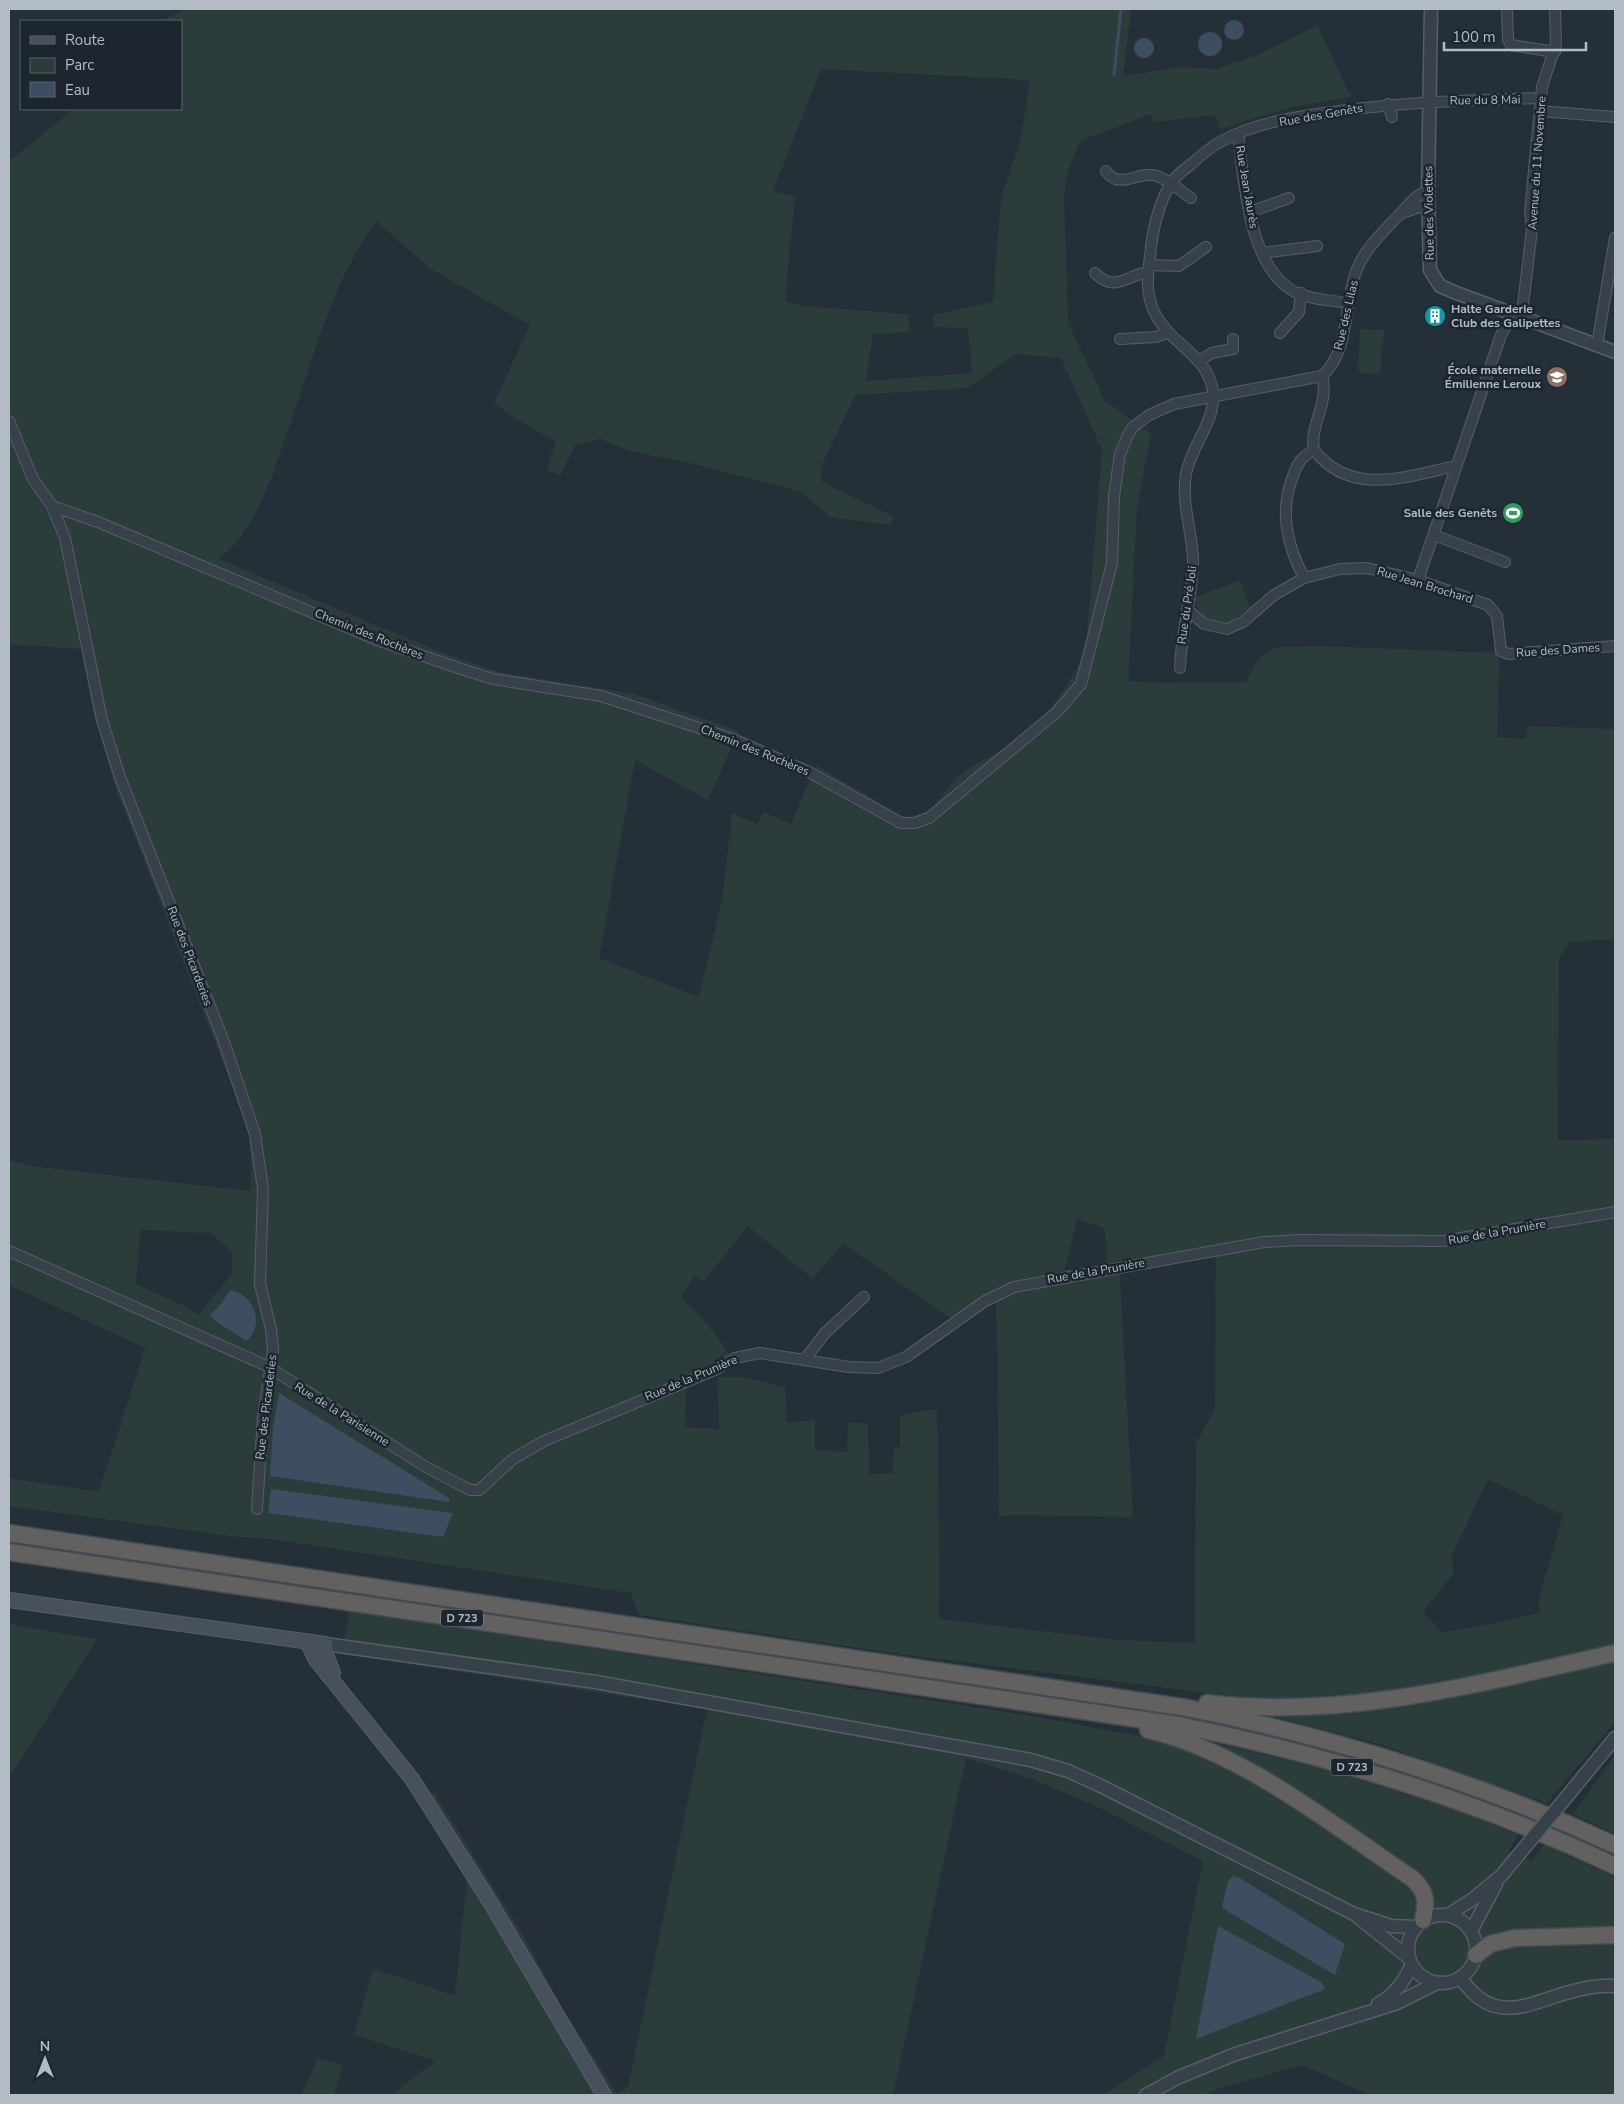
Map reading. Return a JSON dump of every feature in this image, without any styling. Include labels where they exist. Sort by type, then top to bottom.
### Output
[{"type":"highway","name":"D 723","points":[[9,1533],[1154,1702],[1261,1724],[1400,1762],[1504,1798],[1615,1845]]},
{"type":"highway","name":"D 723","points":[[9,1552],[1077,1709],[1237,1737],[1381,1775],[1508,1820],[1615,1866]]},
{"type":"highway","points":[[1154,1702],[1171,1698],[1246,1706],[1296,1707],[1361,1704],[1423,1695],[1615,1653]]},
{"type":"highway","points":[[1077,1709],[1095,1720],[1163,1733],[1187,1741],[1234,1762],[1413,1879],[1422,1888],[1426,1898],[1419,1923]]},
{"type":"highway","points":[[1476,1955],[1490,1944],[1515,1938],[1615,1935]]},
{"type":"main road","points":[[9,1600],[325,1644],[326,1654],[337,1684]]},
{"type":"main road","points":[[307,1641],[316,1660],[412,1779],[452,1839],[604,2095]]},
{"type":"street","name":"Rue des Violettes","points":[[1431,9],[1428,190],[1429,261],[1433,278],[1440,286],[1518,318],[1615,352]]},
{"type":"street","points":[[1507,9],[1508,40],[1511,45],[1555,52]]},
{"type":"street","name":"Avenue du 11 Novembre","points":[[1518,318],[1523,305],[1528,270],[1542,87],[1555,52],[1555,9]]},
{"type":"street","name":"Rue du 8 Mai","points":[[1429,101],[1541,98]]},
{"type":"street","name":"Rue des Genêts","points":[[1213,397],[1210,380],[1199,360],[1167,333],[1160,323],[1150,300],[1149,268],[1158,213],[1170,185],[1203,154],[1238,134],[1285,119],[1388,104],[1429,101]]},
{"type":"street","points":[[1388,104],[1392,116]]},
{"type":"street","points":[[1540,110],[1615,117]]},
{"type":"street","name":"Rue Jean Jaurès","points":[[1238,134],[1256,240],[1275,273],[1295,292],[1348,303]]},
{"type":"street","points":[[1106,171],[1110,177],[1118,180],[1151,175],[1159,176],[1191,198]]},
{"type":"street","name":"Rue des Lilas","points":[[1322,376],[1332,367],[1340,347],[1357,267],[1367,251],[1401,213],[1420,193],[1428,190]]},
{"type":"street","points":[[1250,212],[1290,198]]},
{"type":"street","points":[[1401,213],[1429,204]]},
{"type":"street","points":[[1597,345],[1615,238]]},
{"type":"street","points":[[1262,253],[1317,246]]},
{"type":"street","points":[[1095,273],[1103,282],[1112,284],[1149,268],[1178,266],[1206,248]]},
{"type":"street","points":[[1280,333],[1299,312],[1301,294]]},
{"type":"street","points":[[1418,580],[1501,335],[1508,323],[1518,318]]},
{"type":"street","points":[[1120,339],[1156,338],[1167,333]]},
{"type":"street","points":[[1199,360],[1212,353],[1233,349],[1233,339]]},
{"type":"street","points":[[1213,397],[1322,376],[1325,387],[1323,405],[1312,441],[1314,450],[1320,458],[1341,472],[1366,479],[1395,480],[1456,466]]},
{"type":"street","name":"Chemin des Rochères","points":[[52,506],[98,522],[377,640],[461,670],[493,679],[601,696],[734,739],[807,771],[901,823],[915,823],[929,818],[1057,712],[1071,698],[1084,675],[1112,562],[1114,496],[1120,454],[1128,435],[1139,423],[1160,409],[1174,404],[1213,397]]},
{"type":"street","name":"Rue du Pré Joli","points":[[1180,668],[1181,643],[1193,559],[1185,510],[1185,482],[1188,464],[1211,412],[1213,397]]},
{"type":"street","name":"Rue des Picarderies","points":[[9,421],[33,479],[52,506],[65,538],[102,720],[120,777],[223,1039],[255,1134],[263,1189],[260,1284],[271,1329],[273,1349],[263,1417],[257,1509]]},
{"type":"street","points":[[1304,578],[1288,539],[1286,509],[1289,487],[1296,468],[1301,459],[1314,450]]},
{"type":"street","points":[[1434,536],[1506,562]]},
{"type":"street","name":"Rue Jean Brochard","points":[[1186,609],[1211,627],[1234,627],[1243,622],[1274,595],[1304,578],[1340,569],[1367,568],[1418,580],[1488,605],[1497,616],[1501,651]]},
{"type":"street","name":"Rue des Dames","points":[[1501,651],[1508,654],[1615,646]]},
{"type":"street","name":"Rue de la Prunière","points":[[609,1413],[717,1369],[735,1358],[760,1353],[849,1367],[878,1368],[906,1357],[985,1300],[1014,1287],[1038,1282],[1264,1242],[1300,1240],[1443,1241],[1615,1212]]},
{"type":"street","name":"Rue de la Parisienne","points":[[9,1251],[271,1370],[426,1467],[470,1490],[479,1490],[527,1449],[609,1413]]},
{"type":"street","points":[[804,1359],[825,1333],[864,1297]]},
{"type":"street","points":[[325,1644],[596,1682],[1030,1760],[1068,1771],[1099,1785],[1354,1914],[1391,1926],[1419,1923],[1439,1914],[1448,1915],[1465,1923],[1471,1931],[1476,1947],[1476,1955],[1473,1964],[1460,1978],[1449,1982],[1437,1983],[1397,2003],[1366,2011],[1233,2054],[1177,2078],[1146,2095]]},
{"type":"street","points":[[1448,1915],[1473,1899],[1501,1876],[1615,1738]]},
{"type":"street","points":[[1471,1931],[1501,1876]]},
{"type":"street","points":[[1354,1914],[1410,1961],[1418,1974],[1437,1983]]},
{"type":"street","points":[[1366,2011],[1389,1998],[1403,1984],[1410,1961],[1408,1941],[1419,1923]]},
{"type":"street","points":[[1460,1978],[1473,1994],[1482,2000],[1492,2005],[1505,2007],[1518,2007],[1570,1992],[1615,1986]]},
{"type":"green space","points":[[184,9],[1131,9],[1123,76],[1182,67],[1216,69],[1260,54],[1317,25],[1351,97],[1292,107],[1220,129],[1215,115],[1155,122],[1151,114],[1080,141],[1067,173],[1064,198],[1068,323],[1105,401],[1151,434],[1137,508],[1128,681],[1164,683],[1246,682],[1258,659],[1277,647],[1322,646],[1496,653],[1499,660],[1497,737],[1525,739],[1528,726],[1615,729],[1615,939],[1570,942],[1559,958],[1558,1140],[1615,1139],[1615,1722],[1547,1803],[1379,1744],[1256,1712],[1239,1697],[885,1652],[639,1615],[631,1593],[270,1539],[230,1536],[9,1506],[9,1478],[99,1492],[145,1348],[9,1285],[9,1160],[30,1166],[250,1191],[251,1163],[248,1127],[116,789],[93,711],[81,649],[9,644],[9,157],[12,159],[70,112],[69,110],[182,110],[182,20],[165,20]],"holes":[[[821,69],[1030,80],[1021,138],[1001,198],[993,302],[933,315],[934,327],[968,328],[972,373],[866,381],[873,334],[910,332],[908,314],[803,306],[785,301],[795,197],[773,191]],[[376,221],[431,269],[530,325],[494,403],[513,417],[556,442],[546,470],[560,475],[575,445],[600,439],[633,452],[683,461],[801,492],[830,517],[890,525],[895,517],[822,482],[821,467],[855,395],[967,388],[1016,354],[1061,358],[1102,450],[1086,648],[1074,674],[1057,699],[1027,732],[998,753],[966,770],[923,813],[914,816],[902,816],[816,765],[791,824],[764,812],[757,824],[732,813],[722,901],[699,997],[599,958],[635,760],[708,800],[739,731],[634,694],[499,672],[435,650],[219,559],[233,546],[244,531],[262,499],[276,465],[335,295]],[[1077,1219],[1105,1229],[1106,1264],[1065,1270]],[[748,1226],[813,1279],[843,1243],[950,1318],[995,1291],[998,1359],[999,1517],[1015,1515],[1133,1517],[1119,1262],[1216,1246],[1215,1409],[1196,1444],[1195,1643],[1118,1640],[939,1619],[938,1438],[936,1409],[900,1415],[900,1447],[894,1448],[893,1473],[869,1474],[868,1424],[848,1422],[847,1452],[815,1450],[815,1420],[787,1423],[785,1387],[743,1377],[718,1377],[719,1429],[685,1427],[687,1376],[709,1367],[729,1354],[710,1327],[681,1298],[694,1275],[703,1282]],[[140,1230],[211,1233],[232,1252],[232,1274],[198,1315],[186,1307],[136,1284]],[[1488,1479],[1563,1515],[1538,1602],[1540,1613],[1476,1627],[1442,1632],[1423,1611],[1453,1574],[1452,1555]]]},
{"type":"green space","points":[[1360,329],[1384,330],[1380,374],[1362,373],[1358,370]]},
{"type":"green space","points":[[1240,580],[1250,607],[1234,619],[1226,622],[1218,623],[1204,617],[1198,609],[1194,598]]},
{"type":"green space","points":[[349,1611],[1026,1715],[1144,1737],[1201,1755],[1210,1742],[1326,1769],[1465,1813],[1518,1835],[1509,1850],[1532,1860],[1544,1845],[1615,1877],[1615,2095],[1370,2095],[1303,2065],[1214,2090],[1204,2095],[1103,2095],[1164,2056],[1203,1861],[1098,1807],[1032,1779],[966,1758],[893,2095],[391,2095],[436,2061],[354,2035],[373,1969],[455,1995],[467,1878],[418,1802],[434,1792],[517,1925],[564,2010],[617,2094],[628,2087],[707,1709],[342,1654]]},
{"type":"green space","points":[[9,1624],[97,1639],[9,1778]]},
{"type":"green space","points":[[1615,1755],[1615,1834],[1573,1814]]},
{"type":"green space","points":[[318,2058],[343,2065],[334,2095],[301,2095]]},
{"type":"water","points":[[1234,20],[1241,23],[1244,30],[1241,37],[1234,40],[1227,37],[1224,30],[1227,23]]},
{"type":"water","points":[[1210,32],[1218,36],[1222,44],[1218,52],[1210,56],[1202,52],[1198,44],[1202,36]]},
{"type":"water","points":[[1144,38],[1151,41],[1154,48],[1151,55],[1144,58],[1137,55],[1134,48],[1137,41]]},
{"type":"water","points":[[231,1290],[246,1298],[254,1311],[255,1327],[247,1341],[215,1321],[210,1314],[219,1306]]},
{"type":"water","points":[[279,1393],[449,1498],[449,1502],[270,1476],[273,1427]]},
{"type":"water","points":[[271,1489],[453,1513],[443,1537],[268,1513]]},
{"type":"water","points":[[1233,1876],[1240,1878],[1345,1944],[1335,1975],[1222,1908],[1228,1881]]},
{"type":"water","points":[[1218,1926],[1321,1982],[1325,1989],[1196,2039]]},
{"type":"waterway","points":[[1114,75],[1121,9]]},
{"type":"place","name":"Halte Garderie Club des Galipettes","points":[[1435,316]]},
{"type":"place","name":"École maternelle Émilienne Leroux","points":[[1557,377]]},
{"type":"place","name":"Salle des Genêts","points":[[1513,513]]}]
